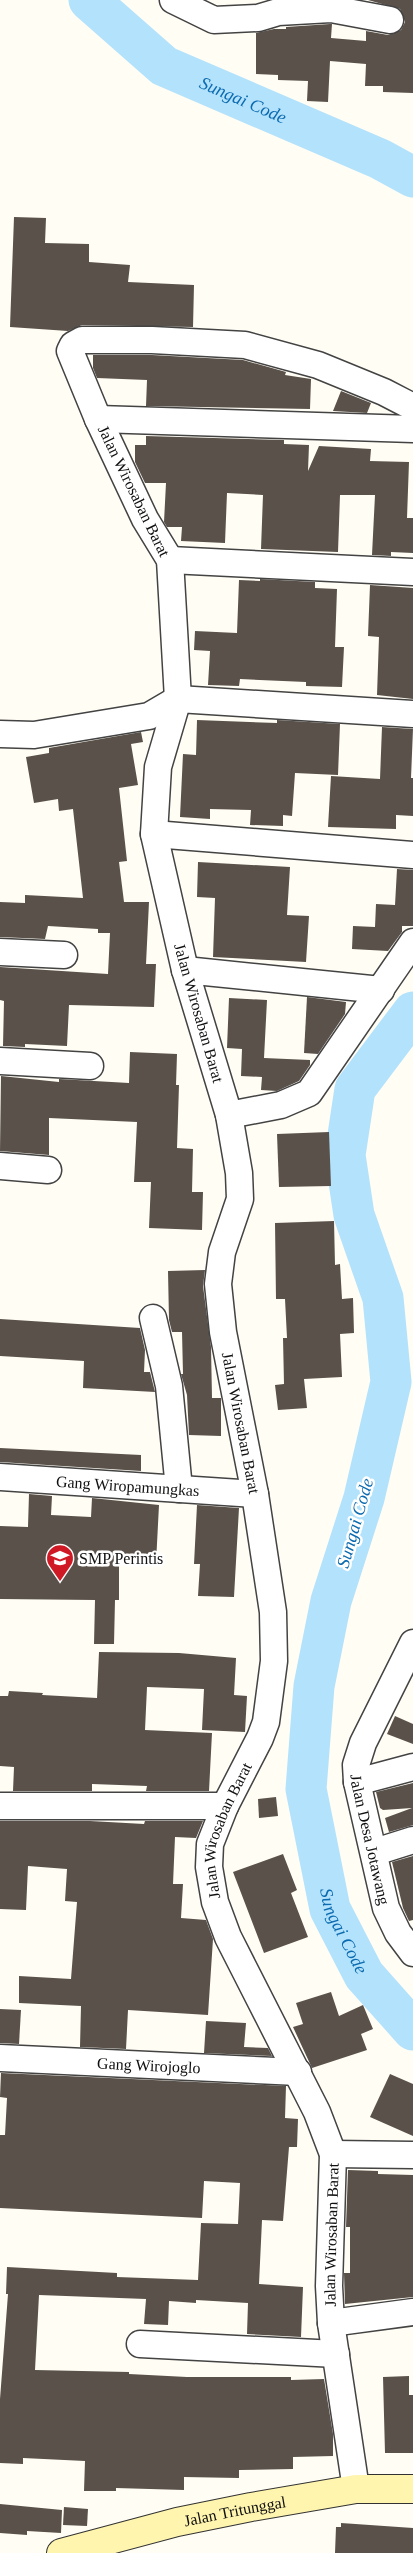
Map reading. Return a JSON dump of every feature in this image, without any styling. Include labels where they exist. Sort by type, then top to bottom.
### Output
[{"type":"main road","name":"Jalan Tritunggal","points":[[61,2553],[177,2522],[356,2489],[413,2489]]},
{"type":"street","points":[[173,0],[214,20],[235,20],[332,5],[390,20]]},
{"type":"street","name":"Jalan Wirosaban Barat","points":[[356,2489],[331,2323],[329,2286],[333,2154],[317,2112],[298,2072],[228,1937],[215,1902],[209,1856],[213,1836],[225,1806],[260,1738],[266,1722],[273,1681],[273,1612],[254,1494],[223,1332],[218,1284],[222,1252],[240,1194],[229,1115],[184,970],[154,834],[158,767],[178,699],[170,560],[145,519],[70,354],[73,345],[82,340],[152,340],[245,345],[318,366],[384,392],[413,408]]},
{"type":"street","points":[[98,419],[413,429]]},
{"type":"street","points":[[170,560],[413,572]]},
{"type":"street","points":[[0,734],[34,735],[150,716],[178,699],[413,714]]},
{"type":"street","points":[[154,834],[413,855]]},
{"type":"street","points":[[229,1115],[281,1105],[310,1094],[413,942]]},
{"type":"street","points":[[0,952],[64,955]]},
{"type":"street","points":[[184,970],[381,990]]},
{"type":"street","points":[[0,1062],[90,1066]]},
{"type":"street","points":[[0,1166],[48,1170]]},
{"type":"street","points":[[154,1318],[169,1386],[179,1489]]},
{"type":"street","name":"Gang Wiropamungkas","points":[[0,1477],[254,1494]]},
{"type":"street","name":"Jalan Desa Jotawang","points":[[413,1643],[362,1743],[358,1756],[357,1782],[375,1852],[386,1908],[398,1933],[413,1953]]},
{"type":"street","points":[[357,1782],[413,1767]]},
{"type":"street","points":[[0,1806],[225,1806]]},
{"type":"street","points":[[375,1852],[413,1840]]},
{"type":"street","name":"Gang Wirojoglo","points":[[0,2058],[298,2072]]},
{"type":"street","points":[[333,2154],[413,2155]]},
{"type":"street","points":[[331,2323],[413,2312]]},
{"type":"street","points":[[140,2344],[336,2354]]},
{"type":"building","points":[[368,0],[413,0],[413,93],[383,92],[383,86],[365,86],[366,64],[330,61],[328,102],[307,101],[308,81],[278,80],[278,75],[256,74],[256,33],[274,29],[286,29],[286,27],[332,24],[331,38],[366,41],[366,31],[388,35],[401,30],[405,22],[400,9]]},
{"type":"building","points":[[14,217],[46,218],[45,243],[89,244],[89,262],[130,265],[128,282],[194,285],[193,327],[82,325],[68,331],[10,327]]},
{"type":"building","points":[[93,355],[152,355],[243,360],[286,372],[285,375],[311,379],[310,409],[146,406],[147,380],[97,378],[93,368]]},
{"type":"building","points":[[341,391],[371,403],[367,413],[333,411]]},
{"type":"building","points":[[146,436],[284,440],[284,444],[309,445],[308,471],[319,446],[371,449],[370,461],[409,462],[407,518],[413,518],[413,553],[391,552],[391,556],[372,555],[375,495],[340,495],[338,552],[261,549],[263,495],[227,493],[225,543],[181,541],[182,527],[167,527],[164,522],[166,483],[145,483],[135,462],[135,445],[146,445]]},
{"type":"building","points":[[260,579],[315,582],[315,588],[337,589],[335,647],[344,647],[342,687],[306,686],[306,682],[240,679],[239,686],[208,685],[210,651],[194,650],[195,631],[237,633],[239,580],[260,581]]},
{"type":"building","points":[[370,585],[413,588],[413,699],[377,695],[379,637],[368,636]]},
{"type":"building","points":[[197,720],[277,723],[277,720],[340,724],[338,775],[295,773],[292,816],[283,815],[283,826],[250,825],[251,810],[210,809],[210,819],[180,817],[183,754],[196,755]]},
{"type":"building","points":[[382,727],[413,729],[411,778],[413,778],[413,816],[396,815],[396,829],[328,827],[331,776],[380,779]]},
{"type":"building","points":[[141,732],[143,742],[131,744],[138,785],[119,788],[127,861],[119,862],[124,902],[149,902],[146,964],[156,964],[154,1007],[69,1005],[67,1046],[25,1044],[25,1047],[3,1046],[4,1001],[0,1000],[0,967],[108,974],[110,933],[98,933],[98,929],[48,926],[45,939],[0,937],[0,902],[25,903],[25,895],[83,898],[73,809],[59,811],[58,799],[34,803],[26,757],[49,753],[49,748]]},
{"type":"building","points":[[198,862],[290,867],[287,915],[309,916],[306,962],[213,957],[215,898],[197,897]]},
{"type":"building","points":[[397,869],[413,870],[413,926],[402,926],[402,932],[388,951],[352,949],[353,926],[375,927],[376,904],[395,905]]},
{"type":"building","points":[[307,997],[346,1002],[345,1014],[318,1054],[304,1053]]},
{"type":"building","points":[[229,998],[267,1000],[264,1058],[310,1060],[310,1065],[299,1081],[277,1091],[261,1090],[262,1077],[241,1076],[242,1049],[227,1048]]},
{"type":"building","points":[[130,1052],[177,1054],[176,1085],[179,1085],[177,1148],[193,1149],[192,1192],[203,1192],[202,1230],[149,1228],[151,1182],[134,1182],[137,1122],[49,1118],[49,1155],[0,1151],[1,1076],[59,1082],[59,1079],[129,1083]]},
{"type":"building","points":[[329,1132],[331,1186],[279,1187],[277,1134]]},
{"type":"building","points":[[334,1221],[335,1265],[340,1264],[342,1299],[353,1298],[354,1333],[340,1334],[342,1377],[304,1379],[307,1408],[278,1410],[275,1385],[284,1384],[283,1338],[287,1338],[285,1299],[276,1299],[275,1223]]},
{"type":"building","points":[[205,1270],[203,1286],[211,1347],[212,1398],[221,1398],[221,1436],[189,1435],[187,1395],[181,1374],[183,1374],[182,1332],[172,1332],[169,1320],[168,1271]]},
{"type":"building","points":[[0,1319],[140,1328],[145,1350],[144,1372],[150,1372],[155,1392],[83,1388],[84,1361],[0,1356]]},
{"type":"building","points":[[0,1448],[141,1455],[141,1471],[0,1462]]},
{"type":"building","points":[[29,1494],[52,1496],[51,1515],[91,1517],[92,1498],[159,1505],[156,1563],[119,1562],[119,1600],[115,1600],[114,1644],[94,1644],[95,1600],[0,1599],[0,1526],[28,1527]]},
{"type":"building","points":[[197,1505],[239,1508],[234,1597],[198,1596],[200,1564],[194,1564]]},
{"type":"building","points":[[99,1652],[179,1653],[236,1658],[234,1695],[247,1696],[245,1732],[202,1730],[204,1689],[147,1687],[145,1730],[212,1733],[209,1791],[146,1791],[147,1786],[92,1784],[92,1791],[13,1791],[14,1767],[0,1766],[0,1696],[8,1696],[9,1691],[97,1698]]},
{"type":"building","points":[[395,1716],[413,1724],[413,1744],[387,1734]]},
{"type":"building","points":[[413,1783],[413,1825],[389,1832],[385,1818],[412,1808],[383,1810],[380,1808],[376,1792]]},
{"type":"building","points":[[276,1797],[278,1816],[259,1818],[258,1799]]},
{"type":"building","points":[[0,1821],[90,1821],[144,1824],[145,1821],[203,1821],[196,1838],[175,1837],[173,1884],[183,1884],[181,1918],[206,1920],[213,1939],[208,2015],[128,2010],[126,2049],[80,2047],[81,2006],[19,2003],[19,1976],[71,1979],[77,1902],[65,1901],[67,1869],[28,1866],[26,1910],[0,1909]]},
{"type":"building","points":[[283,1854],[297,1890],[291,1893],[308,1937],[264,1953],[233,1872]]},
{"type":"building","points":[[413,1856],[413,1920],[409,1921],[403,1908],[392,1862]]},
{"type":"building","points":[[331,1992],[339,2016],[363,2005],[373,2029],[361,2034],[367,2050],[312,2068],[293,2027],[303,2024],[296,2003]]},
{"type":"building","points":[[0,2009],[21,2010],[19,2044],[0,2043]]},
{"type":"building","points":[[206,2021],[246,2023],[244,2047],[268,2048],[272,2056],[204,2053]]},
{"type":"building","points":[[1,2073],[286,2086],[285,2118],[298,2119],[297,2147],[289,2147],[283,2221],[262,2220],[259,2284],[303,2287],[301,2337],[247,2334],[248,2303],[196,2300],[196,2303],[169,2301],[168,2325],[144,2324],[146,2299],[39,2295],[35,2370],[129,2372],[129,2374],[187,2377],[291,2377],[291,2380],[324,2379],[333,2434],[333,2456],[293,2457],[293,2469],[239,2470],[239,2478],[184,2477],[184,2490],[116,2488],[116,2491],[84,2491],[85,2461],[23,2458],[23,2464],[0,2463],[0,2399],[8,2294],[6,2294],[7,2267],[117,2273],[117,2277],[198,2280],[201,2223],[238,2224],[240,2183],[204,2181],[202,2218],[0,2208],[0,2135],[5,2135],[7,2098],[0,2097]]},
{"type":"building","points":[[390,2074],[413,2084],[413,2136],[370,2117]]},
{"type":"building","points":[[348,2170],[378,2171],[378,2174],[413,2175],[413,2297],[345,2304],[344,2273],[350,2273],[350,2227],[346,2227]]},
{"type":"building","points":[[409,2376],[409,2395],[413,2395],[413,2453],[385,2453],[383,2377]]},
{"type":"building","points":[[0,2504],[62,2510],[61,2533],[27,2531],[27,2535],[0,2533]]},
{"type":"building","points":[[64,2507],[88,2509],[87,2526],[63,2525]]},
{"type":"building","points":[[341,2523],[413,2528],[413,2553],[335,2553],[336,2527],[341,2527]]},
{"type":"waterway","name":"Sungai Code","points":[[89,0],[164,66],[380,159],[413,177]]},
{"type":"waterway","name":"Sungai Code","points":[[413,1012],[355,1089],[345,1155],[354,1215],[383,1298],[391,1382],[364,1498],[331,1601],[314,1686],[306,1789],[330,1909],[364,1975],[413,2030]]},
{"type":"place","name":"SMP Perintis","points":[[60,1582]]}]
